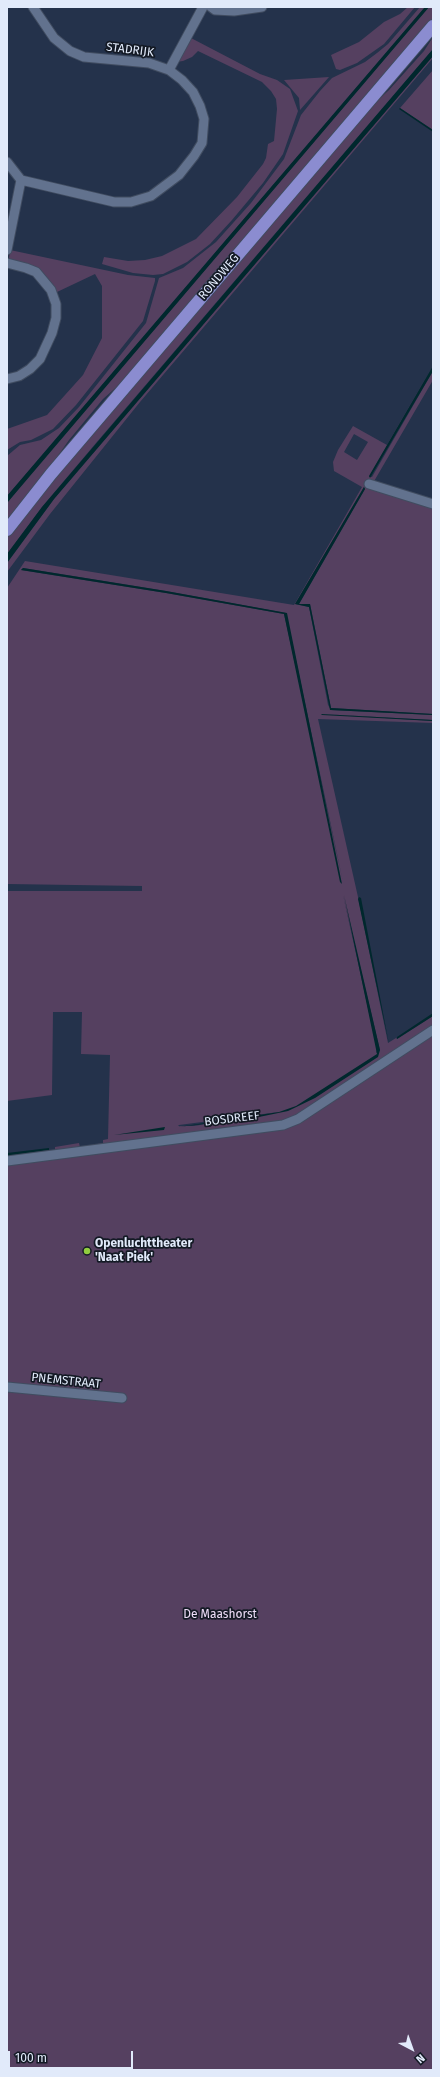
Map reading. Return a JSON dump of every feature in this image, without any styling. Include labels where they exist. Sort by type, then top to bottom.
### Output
[{"type":"main road","name":"RONDWEG","points":[[7,530],[51,474],[433,26]]},
{"type":"street","name":"STADRIJK","points":[[21,180],[114,202],[131,202],[151,196],[179,174],[194,156],[202,143],[204,131],[204,119],[200,106],[193,92],[182,80],[169,70],[149,62],[84,57],[70,51],[54,38],[33,7]]},
{"type":"street","points":[[169,70],[203,7]]},
{"type":"street","points":[[211,7],[215,10],[234,11],[262,7]]},
{"type":"street","points":[[7,162],[21,180],[7,250]]},
{"type":"street","points":[[7,263],[36,272],[51,290],[56,304],[56,318],[52,333],[40,359],[30,369],[19,376],[7,378]]},
{"type":"street","points":[[369,484],[433,504]]},
{"type":"street","name":"BOSDREEF","points":[[7,1161],[283,1125],[298,1119],[433,1030]]},
{"type":"street","name":"PNEMSTRAAT","points":[[7,1387],[122,1398]]},
{"type":"green space","points":[[408,7],[415,7],[384,44],[357,63],[340,70],[336,69],[331,55],[359,42],[384,22],[400,14]]},
{"type":"green space","points":[[420,7],[425,7],[7,496],[7,456],[20,445],[41,440],[59,428],[79,407],[146,323],[159,278],[183,268],[216,242],[251,203],[284,159],[301,115],[320,91],[332,78],[365,62],[388,44]]},
{"type":"green space","points":[[429,7],[433,7],[433,19],[128,377],[103,399],[7,520],[7,503],[23,483]]},
{"type":"green space","points":[[433,37],[433,49],[42,507],[7,554],[7,537],[37,498],[364,113],[389,90],[424,51]]},
{"type":"green space","points":[[191,38],[260,74],[277,80],[290,89],[298,111],[283,154],[263,183],[232,220],[210,244],[187,262],[163,274],[153,275],[133,273],[102,264],[104,257],[128,261],[145,260],[162,256],[196,239],[237,197],[263,164],[266,158],[268,144],[274,141],[277,109],[276,99],[271,91],[262,82],[198,51],[192,57],[176,62]]},
{"type":"green space","points":[[433,56],[433,58],[140,402],[50,514],[7,572],[7,563],[54,499]]},
{"type":"green space","points":[[433,70],[433,130],[400,108]]},
{"type":"green space","points":[[329,77],[300,110],[299,98],[284,80]]},
{"type":"green space","points":[[10,250],[128,275],[155,278],[155,281],[143,321],[76,405],[53,429],[31,440],[20,442],[7,450],[7,429],[47,415],[83,375],[102,338],[102,286],[95,274],[57,292],[50,282],[11,260],[9,258]]},
{"type":"green space","name":"De Maashorst","points":[[433,365],[369,477],[372,477],[433,371],[433,380],[373,483],[433,505],[433,714],[331,708],[310,604],[299,604],[365,489],[364,487],[295,604],[309,607],[328,705],[331,710],[433,715],[433,720],[321,714],[433,721],[433,723],[318,719],[358,897],[388,1043],[396,1038],[397,1039],[433,1016],[433,2070],[7,2070],[7,1156],[55,1151],[55,1147],[79,1143],[80,1147],[103,1143],[103,1140],[108,1139],[110,1055],[81,1054],[82,1012],[53,1012],[52,1095],[7,1101],[7,891],[142,891],[142,886],[7,884],[7,588],[25,561],[294,605],[362,487],[334,471],[333,462],[338,450],[353,426],[387,445]],"holes":[[[354,434],[368,442],[357,460],[344,452]],[[23,568],[166,591],[286,613],[343,882],[284,614],[166,593],[21,570]],[[343,895],[380,1050],[376,1053],[377,1049]],[[279,1112],[194,1126],[178,1126]]]},
{"type":"shaded area","points":[[425,7],[429,7],[7,503],[7,496]]},
{"type":"shaded area","points":[[433,49],[433,56],[54,499],[7,563],[7,554],[42,507]]},
{"type":"shaded area","points":[[400,108],[433,130],[433,132],[399,109]]},
{"type":"shaded area","points":[[433,366],[433,371],[370,478],[369,476]]},
{"type":"shaded area","points":[[364,487],[365,489],[299,604],[310,604],[331,708],[433,715],[330,710],[309,607],[295,604]]},
{"type":"shaded area","points":[[23,568],[166,591],[287,613],[342,884],[340,882],[284,614],[166,593],[21,570]]},
{"type":"shaded area","points":[[321,714],[433,720],[433,721],[322,715]]},
{"type":"shaded area","points":[[344,895],[380,1050],[378,1057],[315,1098],[288,1111],[254,1118],[178,1127],[279,1112],[296,1106],[377,1054]]},
{"type":"shaded area","points":[[359,897],[361,898],[389,1044],[358,899]]},
{"type":"shaded area","points":[[433,1013],[433,1016],[397,1039],[397,1037]]},
{"type":"shaded area","points":[[165,1127],[164,1130],[114,1135]]},
{"type":"shaded area","points":[[49,1148],[49,1150],[7,1156],[7,1153]]},
{"type":"place","name":"Openluchttheater 'Naat Piek'","points":[[87,1251]]}]
